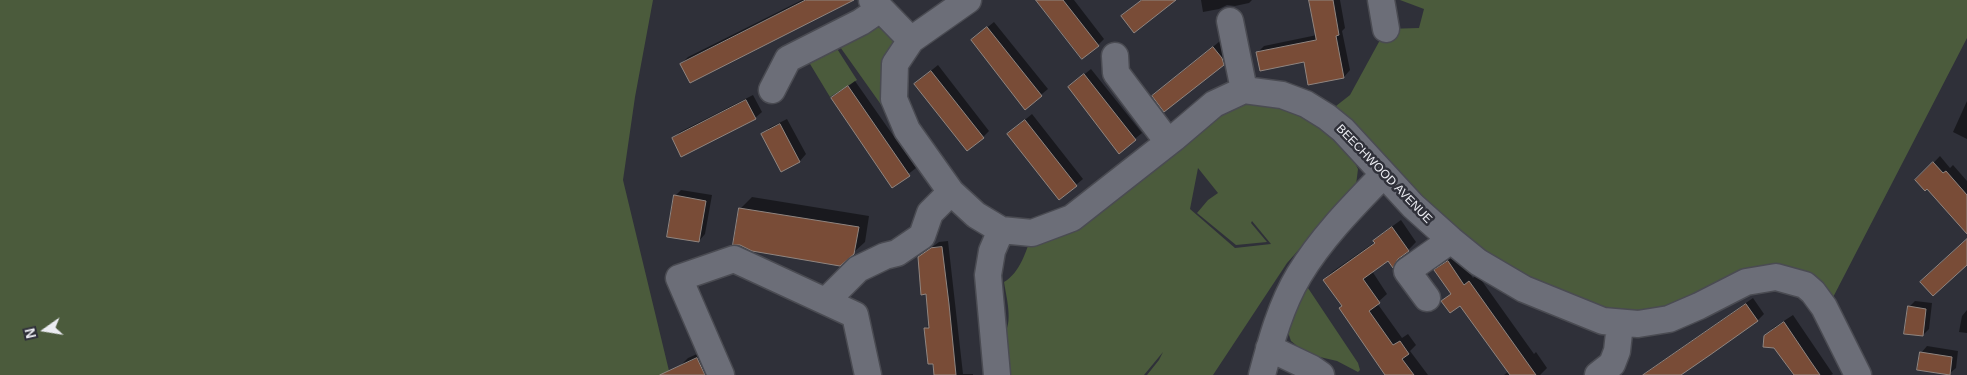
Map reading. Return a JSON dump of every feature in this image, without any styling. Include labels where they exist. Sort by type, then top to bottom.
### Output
[{"type":"street","points":[[968,0],[911,40],[895,64],[894,100],[907,130],[951,192],[976,215],[1001,230],[1032,233],[1072,218],[1214,104],[1244,90],[1229,21]]},
{"type":"street","points":[[1381,0],[1386,29]]},
{"type":"street","points":[[772,90],[788,59],[861,22],[876,5],[911,40]]},
{"type":"street","points":[[1115,56],[1116,73],[1168,142]]},
{"type":"street","name":"BEECHWOOD AVENUE","points":[[1244,90],[1282,95],[1306,104],[1327,117],[1343,130],[1383,175],[1451,240],[1478,262],[1524,288],[1603,320],[1620,324],[1638,324],[1668,318],[1699,306],[1746,282],[1776,277],[1804,284],[1813,292],[1824,307],[1858,375]]},
{"type":"street","points":[[1262,375],[1283,307],[1299,275],[1335,224],[1383,175]]},
{"type":"street","points":[[826,301],[858,269],[885,256],[897,253],[922,236],[930,213],[951,192]]},
{"type":"street","points":[[997,375],[988,274],[992,252],[1001,230]]},
{"type":"street","points":[[1427,298],[1408,271],[1451,240]]},
{"type":"street","points":[[721,375],[678,278],[734,259],[855,315],[868,375]]},
{"type":"street","points":[[1610,371],[1617,352],[1620,324]]},
{"type":"street","points":[[1269,348],[1312,368],[1321,375]]},
{"type":"green space","points":[[0,0],[653,0],[635,97],[623,180],[670,375],[0,375]]},
{"type":"green space","points":[[1400,0],[1967,0],[1967,38],[1828,307],[1804,280],[1667,309],[1616,313],[1533,287],[1434,217],[1336,106],[1350,95],[1386,29],[1419,28],[1424,9]]},
{"type":"green space","points":[[875,26],[890,35],[895,44],[884,106],[882,106],[838,44]]},
{"type":"green space","points":[[834,44],[857,80],[830,97],[807,59]]},
{"type":"green space","points":[[1243,101],[1308,110],[1346,146],[1358,169],[1356,185],[1287,263],[1213,375],[1147,375],[1163,352],[1144,375],[1007,375],[1003,335],[1009,317],[1004,282],[1019,267],[1032,233]],"holes":[[[1198,168],[1218,193],[1208,200],[1197,213],[1236,245],[1267,242],[1251,223],[1252,221],[1271,244],[1235,248],[1190,209]]]},
{"type":"green space","points":[[1308,288],[1358,363],[1360,370],[1358,372],[1337,361],[1307,354],[1291,341],[1288,332],[1289,324],[1305,289]]},
{"type":"building","points":[[806,0],[854,0],[690,83],[680,64]]},
{"type":"building","points":[[1036,0],[1063,0],[1099,46],[1082,59]]},
{"type":"building","points":[[1142,0],[1176,0],[1134,33],[1121,16]]},
{"type":"building","points":[[1309,0],[1333,0],[1339,35],[1336,36],[1344,78],[1308,85],[1304,62],[1260,71],[1256,52],[1316,40]]},
{"type":"building","points":[[987,27],[1042,96],[1025,110],[971,40]]},
{"type":"building","points":[[1213,47],[1222,58],[1224,65],[1164,112],[1152,96]]},
{"type":"building","points":[[931,71],[984,138],[967,151],[914,84]]},
{"type":"building","points":[[1084,74],[1136,140],[1119,154],[1068,87]]},
{"type":"building","points":[[848,86],[910,176],[892,188],[831,98]]},
{"type":"building","points":[[746,100],[756,119],[681,157],[672,138]]},
{"type":"building","points":[[1025,120],[1077,186],[1059,200],[1007,134]]},
{"type":"building","points":[[780,124],[800,162],[781,172],[761,134]]},
{"type":"building","points":[[1933,162],[1943,173],[1946,171],[1967,195],[1967,234],[1927,189],[1925,191],[1915,180]]},
{"type":"building","points":[[674,195],[706,201],[699,242],[667,237]]},
{"type":"building","points":[[739,208],[859,227],[854,254],[840,266],[752,251],[740,245],[733,245]]},
{"type":"building","points":[[1392,227],[1409,251],[1398,259],[1393,268],[1388,261],[1363,279],[1380,303],[1369,311],[1393,345],[1400,341],[1409,354],[1402,359],[1414,375],[1385,375],[1339,308],[1342,306],[1323,280],[1375,243],[1373,241]]},
{"type":"building","points":[[1967,239],[1967,265],[1933,296],[1920,282]]},
{"type":"building","points":[[942,247],[956,375],[934,375],[933,364],[928,364],[924,328],[929,328],[926,294],[921,295],[918,257],[931,248]]},
{"type":"building","points":[[1448,261],[1464,285],[1469,281],[1536,375],[1510,375],[1460,306],[1450,313],[1441,301],[1451,294],[1434,270]]},
{"type":"building","points":[[1746,304],[1758,321],[1681,375],[1643,375]]},
{"type":"building","points":[[1908,306],[1926,309],[1923,336],[1904,334]]},
{"type":"building","points":[[1784,322],[1820,375],[1794,375],[1774,348],[1763,347],[1764,336]]},
{"type":"building","points":[[1920,352],[1952,357],[1950,375],[1917,370]]},
{"type":"building","points":[[697,358],[705,375],[660,375]]}]
